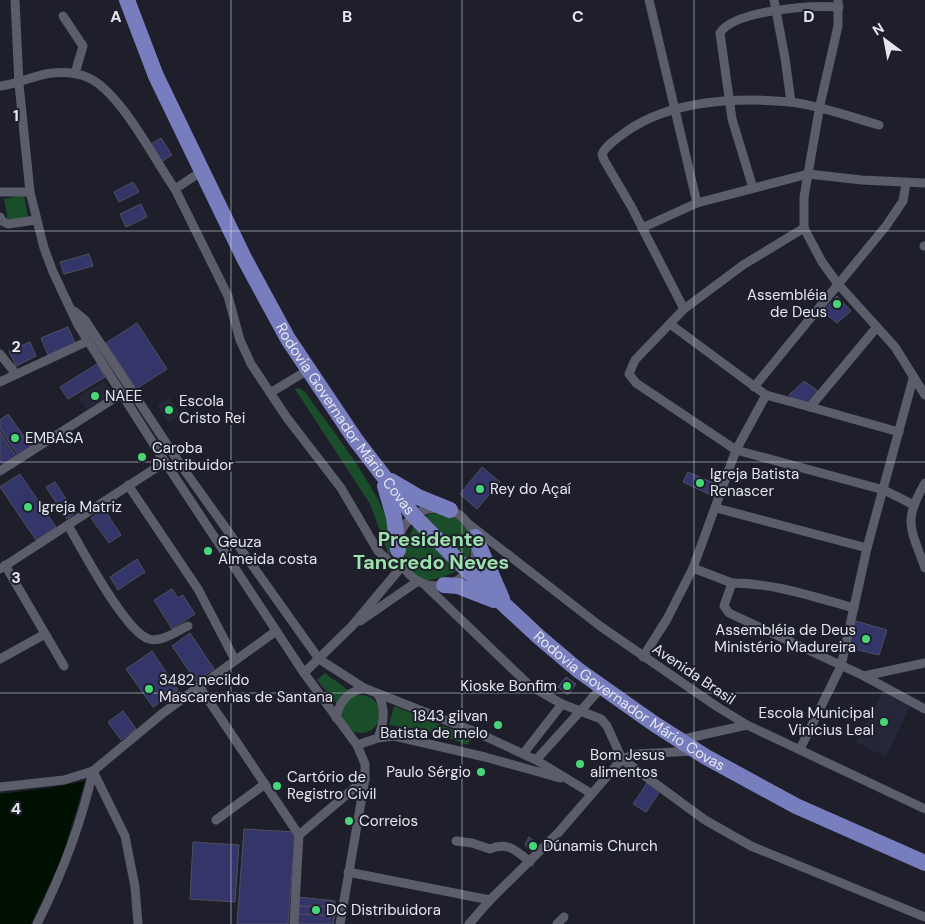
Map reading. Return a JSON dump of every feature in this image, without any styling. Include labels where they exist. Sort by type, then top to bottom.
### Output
[{"type":"highway","name":"Rodovia Governador Mário Covas","points":[[127,0],[156,76],[263,294],[308,370],[381,474],[414,516],[468,571],[578,670],[678,740],[796,806],[925,863]]},
{"type":"highway","points":[[381,474],[418,497],[450,510]]},
{"type":"highway","points":[[381,474],[394,517],[401,559]]},
{"type":"highway","points":[[472,531],[505,605]]},
{"type":"highway","points":[[444,585],[458,586],[505,605]]},
{"type":"street","points":[[15,0],[19,84],[30,192],[36,220],[53,272],[78,325],[121,394],[304,673],[356,745],[365,764],[365,779],[340,924]]},
{"type":"street","points":[[650,0],[697,202]]},
{"type":"street","points":[[774,0],[791,102]]},
{"type":"street","points":[[753,188],[736,133],[720,33],[727,25],[734,21],[806,6],[838,4],[838,26],[819,109],[804,197],[804,228],[822,262],[838,284],[895,347],[913,379],[925,395]]},
{"type":"street","points":[[63,16],[83,46],[75,73]]},
{"type":"street","points":[[0,86],[19,84],[51,73],[75,73],[89,78],[111,95],[175,189],[228,296],[244,351],[270,393],[298,433],[322,461],[341,488],[383,558],[390,562],[401,559]]},
{"type":"street","points":[[684,309],[604,160],[602,154],[608,147],[640,123],[677,110],[730,101],[791,102],[879,125]]},
{"type":"street","points":[[175,189],[202,171]]},
{"type":"street","points":[[642,228],[697,202],[808,174],[925,183]]},
{"type":"street","points":[[754,387],[897,210],[903,200],[906,183]]},
{"type":"street","points":[[0,192],[30,192]]},
{"type":"street","points":[[0,217],[2,222],[8,224],[36,220]]},
{"type":"street","points":[[804,228],[743,265],[684,309],[635,360],[630,367],[631,378],[736,450],[884,490],[912,504]]},
{"type":"street","points":[[72,310],[85,320],[261,581],[318,658],[364,688],[478,733],[536,760],[592,794]]},
{"type":"street","points":[[670,324],[766,395],[899,432]]},
{"type":"street","points":[[810,407],[877,327]]},
{"type":"street","points":[[0,382],[88,341]]},
{"type":"street","points":[[0,354],[16,374]]},
{"type":"street","points":[[270,393],[308,370]]},
{"type":"street","points":[[800,748],[841,666],[867,548],[913,379]]},
{"type":"street","points":[[0,471],[121,394]]},
{"type":"street","points":[[643,657],[667,619],[693,568],[736,450],[766,395]]},
{"type":"street","points":[[139,421],[150,419]]},
{"type":"street","points":[[64,666],[3,567],[165,462]]},
{"type":"street","points":[[925,483],[912,504],[910,520],[925,568]]},
{"type":"street","points":[[128,485],[198,589],[235,660]]},
{"type":"street","points":[[716,508],[867,548]]},
{"type":"street","points":[[450,510],[431,509],[414,516],[405,525],[399,537],[401,559],[421,582],[518,676],[542,694],[562,704],[596,716],[607,726],[622,759],[724,832],[751,846],[925,917]]},
{"type":"street","name":"Avenida Brasil","points":[[450,510],[461,516],[472,531],[643,657],[747,725],[800,748],[925,809]]},
{"type":"street","points":[[68,525],[108,592],[137,631],[151,640],[159,639],[188,626]]},
{"type":"street","points":[[352,626],[421,582],[444,585],[456,581],[468,571],[474,561],[476,549],[472,531]]},
{"type":"street","points":[[304,673],[352,626],[401,559]]},
{"type":"street","points":[[693,568],[732,583],[771,586],[854,608]]},
{"type":"street","points":[[249,589],[261,581]]},
{"type":"street","points":[[732,583],[724,606],[729,612],[864,676],[925,709]]},
{"type":"street","points":[[0,787],[64,780],[93,771],[199,686],[276,631]]},
{"type":"street","points":[[0,659],[45,634]]},
{"type":"street","points":[[864,676],[925,663]]},
{"type":"street","points":[[199,686],[299,835],[294,924]]},
{"type":"street","points":[[536,760],[602,687]]},
{"type":"street","points":[[336,718],[342,700],[353,691],[364,688]]},
{"type":"street","points":[[378,694],[382,701],[384,716],[378,738]]},
{"type":"street","points":[[523,754],[562,704]]},
{"type":"street","points":[[678,740],[747,725]]},
{"type":"street","points":[[356,745],[378,738],[394,736],[446,747],[568,780]]},
{"type":"street","points":[[468,924],[530,862],[622,759],[636,754],[697,751]]},
{"type":"street","points":[[37,924],[57,884],[75,838],[93,771]]},
{"type":"street","points":[[93,771],[125,836],[136,887],[138,924]]},
{"type":"street","points":[[299,835],[365,779]]},
{"type":"street","points":[[216,820],[265,784]]},
{"type":"street","points":[[456,841],[472,843],[490,849],[499,845],[513,848],[530,862]]},
{"type":"street","points":[[348,872],[490,900]]},
{"type":"street","points":[[557,924],[564,917]]},
{"type":"shaded area","name":"NAEE","points":[[104,381],[112,394],[87,410],[78,397]]},
{"type":"shaded area","name":"Escola Cristo Rei","points":[[169,397],[181,415],[168,422],[157,405]]},
{"type":"shaded area","name":"Escola Municipal Vinicius Leal","points":[[885,687],[912,702],[886,757],[856,742]]},
{"type":"shaded area","points":[[85,781],[61,860],[31,924],[0,924],[0,794]]},
{"type":"green space","points":[[24,195],[28,217],[8,221],[4,199]]},
{"type":"green space","points":[[299,388],[305,392],[343,444],[381,505],[392,541],[389,556],[370,504],[295,389]]},
{"type":"green space","points":[[439,513],[457,518],[469,528],[472,544],[466,562],[423,518],[430,514]]},
{"type":"green space","points":[[414,526],[457,571],[439,578],[427,580],[419,578],[413,573],[406,562],[405,550]]},
{"type":"green space","points":[[325,673],[348,690],[341,695],[337,704],[317,680]]},
{"type":"green space","points":[[361,695],[375,700],[380,714],[375,728],[361,733],[347,728],[342,714],[347,700]]},
{"type":"green space","points":[[394,706],[471,737],[468,745],[431,732],[389,725]]},
{"type":"building","points":[[161,138],[172,155],[161,162],[151,144]]},
{"type":"building","points":[[133,182],[139,192],[119,202],[114,192]]},
{"type":"building","points":[[141,204],[147,217],[126,227],[120,214]]},
{"type":"building","points":[[89,254],[93,266],[64,274],[60,262]]},
{"type":"building","name":"Assembléia de Deus","points":[[837,296],[851,311],[837,323],[823,312]]},
{"type":"building","points":[[137,323],[167,369],[136,389],[106,343]]},
{"type":"building","points":[[68,327],[75,343],[48,355],[41,338]]},
{"type":"building","points":[[30,342],[36,356],[16,366],[9,351]]},
{"type":"building","points":[[97,364],[105,377],[68,399],[60,387]]},
{"type":"building","points":[[804,381],[818,391],[808,403],[796,400],[789,395]]},
{"type":"building","name":"EMBASA","points":[[8,414],[31,446],[18,455],[0,429],[0,420]]},
{"type":"building","points":[[0,432],[16,456],[3,465],[0,461]]},
{"type":"building","points":[[482,467],[500,482],[477,509],[460,494]]},
{"type":"building","name":"Igreja Batista Renascer","points":[[688,472],[718,485],[713,496],[683,482]]},
{"type":"building","name":"Igreja Matriz","points":[[20,474],[56,527],[36,540],[0,487]]},
{"type":"building","points":[[55,482],[75,513],[67,519],[46,487]]},
{"type":"building","points":[[104,509],[121,535],[109,543],[91,518]]},
{"type":"building","points":[[137,559],[145,572],[118,590],[110,577]]},
{"type":"building","points":[[172,589],[178,598],[183,595],[195,614],[172,629],[154,600]]},
{"type":"building","name":"Assembléia de Deus Ministério Madureira","points":[[852,620],[887,630],[879,655],[845,647]]},
{"type":"building","points":[[190,633],[214,669],[196,681],[172,646]]},
{"type":"building","points":[[152,651],[178,690],[153,707],[126,669]]},
{"type":"building","name":"Kioske Bonfim","points":[[566,677],[576,684],[568,695],[558,687]]},
{"type":"building","points":[[123,711],[136,729],[121,740],[108,722]]},
{"type":"building","points":[[647,783],[660,791],[646,812],[633,804]]},
{"type":"building","points":[[244,829],[295,832],[288,924],[237,924]]},
{"type":"building","name":"Dúnamis Church","points":[[529,837],[541,847],[534,854],[525,845]]},
{"type":"building","points":[[193,842],[239,845],[235,902],[190,899]]},
{"type":"building","points":[[299,897],[335,901],[335,907],[298,906]]},
{"type":"building","name":"DC Distribuidora","points":[[298,906],[335,907],[335,916],[297,914]]},
{"type":"building","points":[[297,914],[335,916],[333,924],[296,924]]},
{"type":"place","name":"Assembléia de Deus","points":[[837,304]]},
{"type":"place","name":"NAEE","points":[[95,396]]},
{"type":"place","name":"Escola Cristo Rei","points":[[169,410]]},
{"type":"place","name":"EMBASA","points":[[15,438]]},
{"type":"place","name":"Caroba Distribuidor","points":[[142,457]]},
{"type":"place","name":"Igreja Batista Renascer","points":[[700,483]]},
{"type":"place","name":"Rey do Açaí","points":[[480,489]]},
{"type":"place","name":"Igreja Matriz","points":[[28,507]]},
{"type":"place","name":"Geuza Almeida costa","points":[[208,551]]},
{"type":"place","name":"Assembléia de Deus Ministério Madureira","points":[[866,639]]},
{"type":"place","name":"Kioske Bonfim","points":[[567,686]]},
{"type":"place","name":"3482 necildo Mascarenhas de Santana","points":[[149,689]]},
{"type":"place","name":"Escola Municipal Vinicius Leal","points":[[884,722]]},
{"type":"place","name":"1843 gilvan Batista de melo","points":[[498,725]]},
{"type":"place","name":"Bom Jesus alimentos","points":[[580,764]]},
{"type":"place","name":"Paulo Sérgio","points":[[481,772]]},
{"type":"place","name":"Cartório de Registro Civil","points":[[277,786]]},
{"type":"place","name":"Correios","points":[[349,821]]},
{"type":"place","name":"Dúnamis Church","points":[[533,846]]},
{"type":"place","name":"DC Distribuidora","points":[[316,910]]},
{"type":"district","name":"Presidente Tancredo Neves","points":[[431,550]]}]
